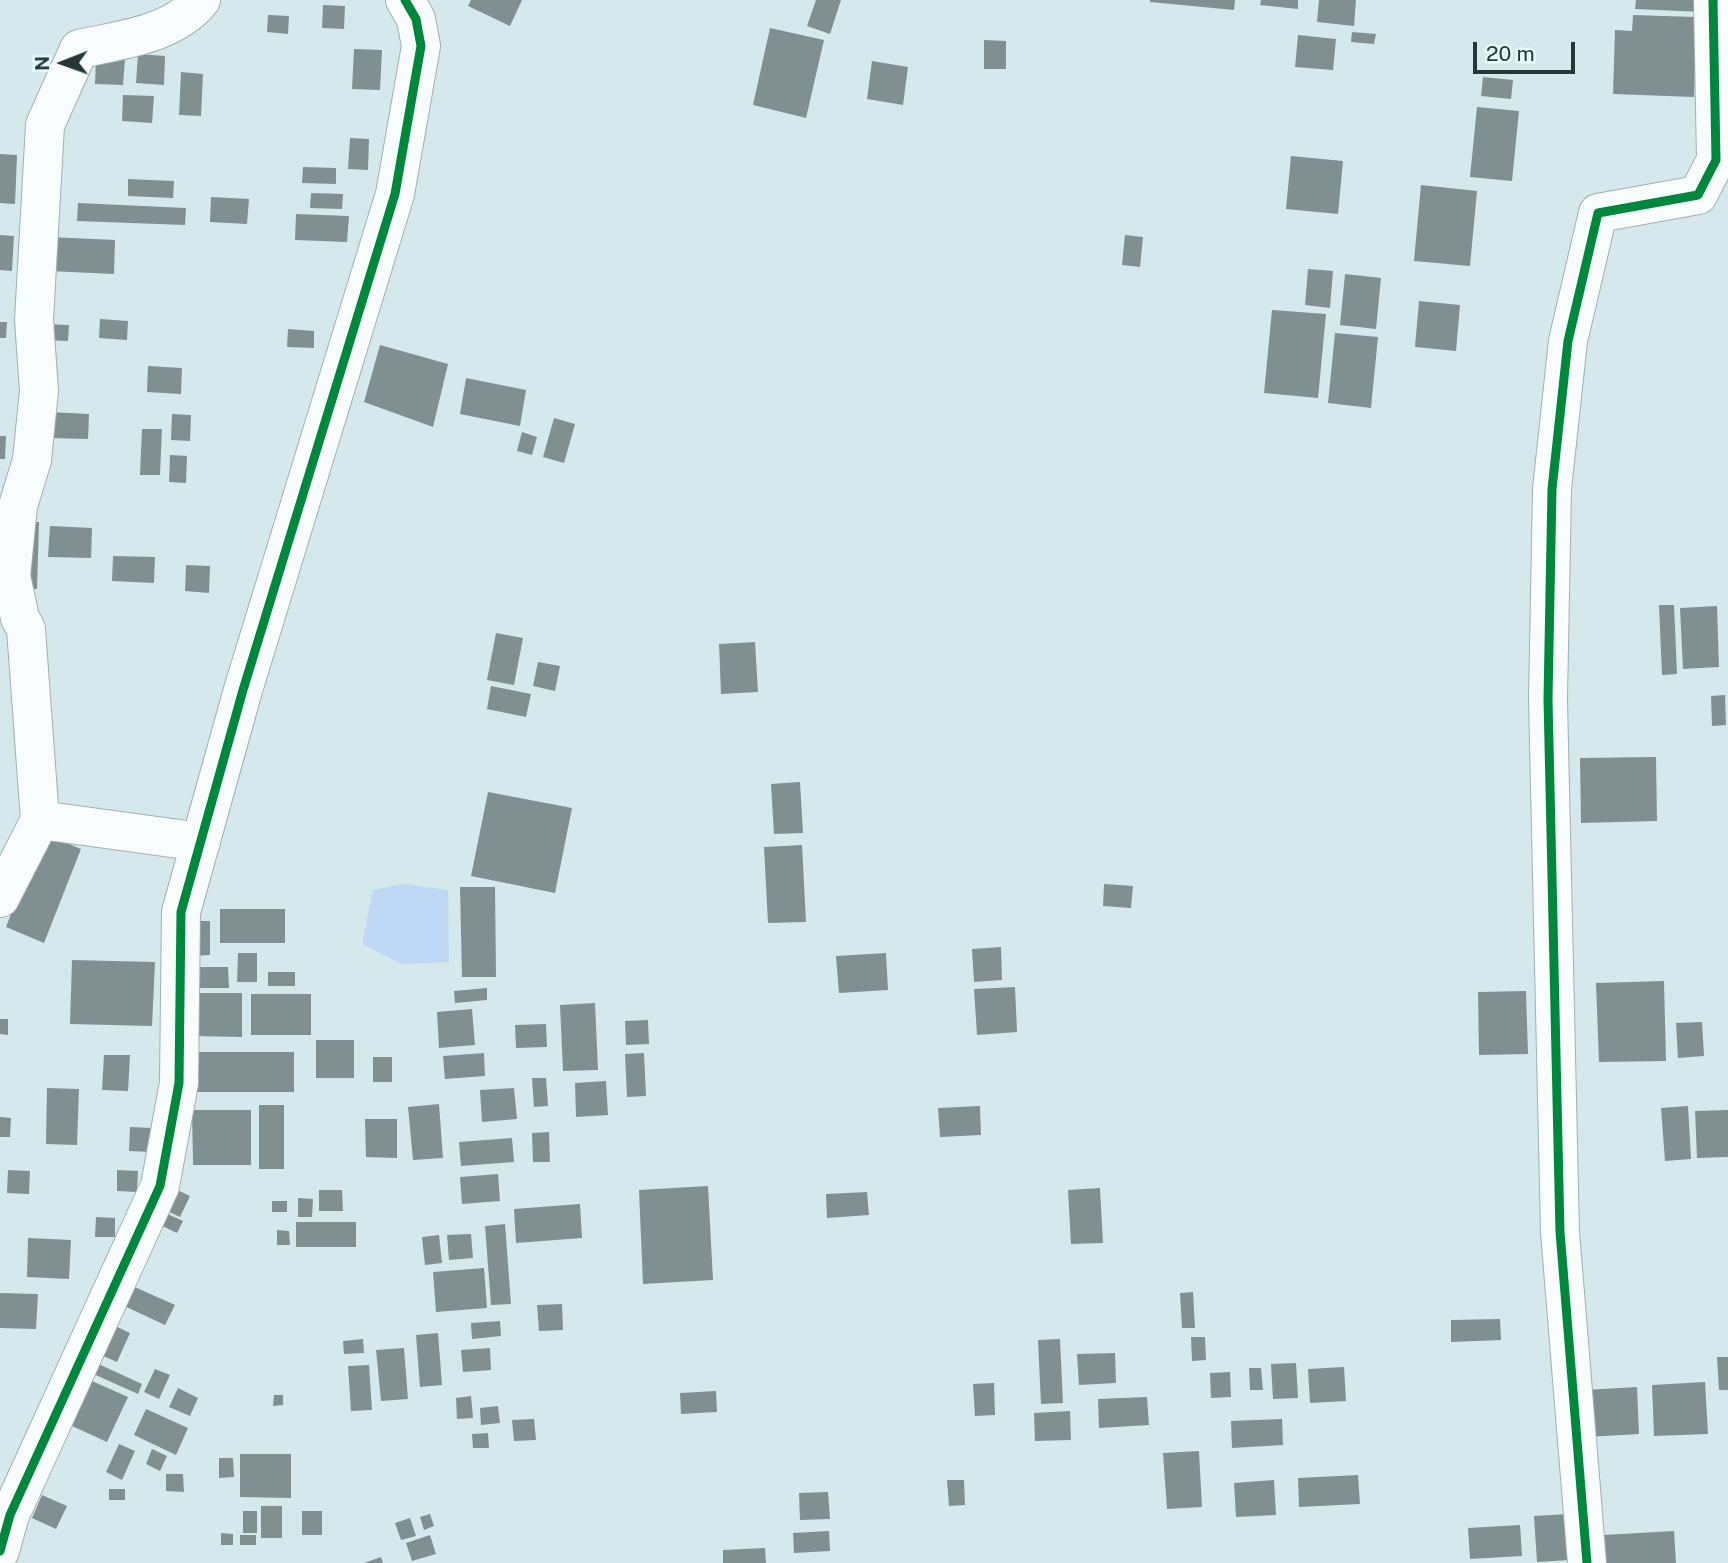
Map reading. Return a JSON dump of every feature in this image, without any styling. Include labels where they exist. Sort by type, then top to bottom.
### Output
[{"type":"street","points":[[0,898],[40,820],[26,629],[20,618],[11,576],[18,506],[32,460],[39,391],[34,320],[46,125],[79,49],[142,34],[182,19],[201,0]]},
{"type":"street","points":[[0,1551],[10,1515],[160,1186],[179,1083],[181,912],[243,690],[395,194],[421,46],[416,19],[405,0]]},
{"type":"street","points":[[1587,1563],[1560,1232],[1548,699],[1552,489],[1568,341],[1598,213],[1698,195],[1716,160],[1713,0]]},
{"type":"street","points":[[40,820],[201,842]]},
{"type":"water","points":[[403,884],[448,890],[449,962],[401,964],[362,944],[373,890]]},
{"type":"building","points":[[471,0],[522,0],[510,26],[468,6]]},
{"type":"building","points":[[816,0],[841,0],[830,34],[807,26]]},
{"type":"building","points":[[1150,0],[1235,0],[1234,10]]},
{"type":"building","points":[[1261,0],[1298,0],[1298,9],[1260,5]]},
{"type":"building","points":[[1319,0],[1356,0],[1354,26],[1317,22]]},
{"type":"building","points":[[1636,0],[1703,0],[1702,12],[1635,9]]},
{"type":"building","points":[[323,5],[345,6],[344,29],[322,28]]},
{"type":"building","points":[[268,15],[289,16],[288,34],[267,32]]},
{"type":"building","points":[[1633,15],[1697,17],[1694,97],[1613,94],[1615,30],[1632,31]]},
{"type":"building","points":[[770,28],[824,40],[806,118],[753,105]]},
{"type":"building","points":[[1352,32],[1376,34],[1374,44],[1351,42]]},
{"type":"building","points":[[1298,35],[1336,39],[1333,70],[1295,67]]},
{"type":"building","points":[[984,40],[1006,41],[1006,69],[984,69]]},
{"type":"building","points":[[354,49],[382,50],[380,90],[352,89]]},
{"type":"building","points":[[138,54],[165,56],[164,85],[136,83]]},
{"type":"building","points":[[96,57],[125,59],[123,85],[95,84]]},
{"type":"building","points":[[872,61],[908,67],[903,105],[867,99]]},
{"type":"building","points":[[181,72],[203,74],[201,116],[179,115]]},
{"type":"building","points":[[1483,77],[1513,80],[1511,99],[1481,96]]},
{"type":"building","points":[[123,95],[154,96],[152,123],[122,121]]},
{"type":"building","points":[[1477,107],[1519,111],[1512,181],[1470,177]]},
{"type":"building","points":[[350,138],[369,139],[368,170],[348,169]]},
{"type":"building","points":[[0,154],[17,155],[15,204],[0,203]]},
{"type":"building","points":[[1291,156],[1343,161],[1338,214],[1286,209]]},
{"type":"building","points":[[303,167],[336,168],[336,184],[302,183]]},
{"type":"building","points":[[128,179],[174,181],[173,198],[128,196]]},
{"type":"building","points":[[1421,185],[1477,191],[1470,266],[1414,261]]},
{"type":"building","points":[[311,193],[343,194],[342,209],[310,208]]},
{"type":"building","points":[[211,197],[249,199],[247,224],[210,222]]},
{"type":"building","points":[[78,203],[186,208],[185,225],[77,221]]},
{"type":"building","points":[[296,214],[349,216],[347,242],[295,240]]},
{"type":"building","points":[[0,235],[14,236],[12,271],[0,270]]},
{"type":"building","points":[[1125,235],[1143,237],[1140,267],[1122,265]]},
{"type":"building","points":[[50,237],[115,240],[114,274],[49,271]]},
{"type":"building","points":[[1308,269],[1333,271],[1330,308],[1305,305]]},
{"type":"building","points":[[1345,274],[1381,278],[1376,329],[1340,325]]},
{"type":"building","points":[[1419,301],[1460,305],[1456,351],[1415,347]]},
{"type":"building","points":[[1272,310],[1326,314],[1318,398],[1264,393]]},
{"type":"building","points":[[100,319],[128,321],[127,340],[99,338]]},
{"type":"building","points":[[0,322],[7,322],[6,338],[0,338]]},
{"type":"building","points":[[44,324],[69,325],[68,341],[43,340]]},
{"type":"building","points":[[288,329],[314,331],[314,348],[287,347]]},
{"type":"building","points":[[1335,333],[1378,337],[1371,408],[1328,403]]},
{"type":"building","points":[[380,345],[448,364],[433,427],[364,402]]},
{"type":"building","points":[[148,366],[182,368],[181,394],[147,392]]},
{"type":"building","points":[[466,378],[526,390],[520,426],[460,414]]},
{"type":"building","points":[[49,412],[89,414],[88,439],[47,438]]},
{"type":"building","points":[[172,414],[191,415],[190,441],[171,440]]},
{"type":"building","points":[[554,418],[575,424],[564,463],[543,457]]},
{"type":"building","points":[[142,429],[162,429],[160,475],[140,475]]},
{"type":"building","points":[[522,432],[537,437],[532,455],[517,451]]},
{"type":"building","points":[[0,436],[6,436],[5,459],[0,459]]},
{"type":"building","points":[[170,455],[187,456],[186,483],[169,482]]},
{"type":"building","points":[[21,521],[39,522],[37,589],[18,588]]},
{"type":"building","points":[[50,526],[92,528],[91,558],[48,557]]},
{"type":"building","points":[[113,556],[155,557],[154,583],[112,581]]},
{"type":"building","points":[[186,565],[210,566],[209,593],[185,591]]},
{"type":"building","points":[[1659,605],[1674,605],[1677,674],[1662,675]]},
{"type":"building","points":[[1717,606],[1719,667],[1683,669],[1680,608]]},
{"type":"building","points":[[496,633],[523,638],[514,685],[487,680]]},
{"type":"building","points":[[755,642],[758,692],[721,694],[719,644]]},
{"type":"building","points":[[538,662],[560,666],[555,691],[533,686]]},
{"type":"building","points":[[491,686],[531,694],[526,717],[487,709]]},
{"type":"building","points":[[1725,695],[1726,725],[1712,726],[1711,696]]},
{"type":"building","points":[[1656,757],[1657,821],[1581,823],[1580,758]]},
{"type":"building","points":[[800,782],[803,833],[774,834],[771,784]]},
{"type":"building","points":[[488,792],[572,808],[555,893],[471,876]]},
{"type":"building","points":[[42,833],[81,849],[44,943],[6,927]]},
{"type":"building","points":[[802,845],[806,922],[768,923],[764,847]]},
{"type":"building","points":[[1104,884],[1133,886],[1131,908],[1103,906]]},
{"type":"building","points":[[460,887],[495,887],[496,977],[462,977]]},
{"type":"building","points":[[220,909],[285,909],[285,943],[220,943]]},
{"type":"building","points":[[193,921],[210,921],[210,955],[193,956]]},
{"type":"building","points":[[1001,947],[1002,980],[974,982],[972,949]]},
{"type":"building","points":[[238,953],[257,953],[257,982],[237,982]]},
{"type":"building","points":[[886,953],[888,990],[839,993],[836,956]]},
{"type":"building","points":[[72,960],[155,962],[152,1026],[70,1024]]},
{"type":"building","points":[[196,967],[228,967],[229,988],[196,988]]},
{"type":"building","points":[[268,972],[295,972],[295,986],[268,986]]},
{"type":"building","points":[[1664,981],[1666,1061],[1599,1062],[1596,983]]},
{"type":"building","points":[[1015,987],[1017,1032],[977,1035],[974,989]]},
{"type":"building","points":[[487,988],[487,1000],[455,1003],[454,991]]},
{"type":"building","points":[[1526,991],[1528,1054],[1479,1055],[1478,992]]},
{"type":"building","points":[[193,993],[242,993],[242,1037],[193,1036]]},
{"type":"building","points":[[251,994],[311,994],[311,1035],[251,1035]]},
{"type":"building","points":[[595,1003],[598,1070],[563,1071],[560,1005]]},
{"type":"building","points":[[472,1009],[475,1045],[439,1048],[437,1012]]},
{"type":"building","points":[[0,1019],[8,1019],[8,1035],[0,1034]]},
{"type":"building","points":[[648,1020],[649,1044],[626,1045],[625,1021]]},
{"type":"building","points":[[1702,1022],[1704,1056],[1678,1058],[1676,1023]]},
{"type":"building","points":[[546,1024],[547,1047],[516,1048],[515,1025]]},
{"type":"building","points":[[316,1040],[354,1040],[354,1078],[316,1078]]},
{"type":"building","points":[[197,1052],[294,1052],[294,1092],[197,1092]]},
{"type":"building","points":[[484,1053],[485,1076],[445,1079],[443,1056]]},
{"type":"building","points":[[644,1053],[646,1096],[627,1097],[625,1054]]},
{"type":"building","points":[[104,1055],[130,1055],[128,1091],[102,1090]]},
{"type":"building","points":[[373,1057],[392,1057],[392,1082],[373,1082]]},
{"type":"building","points":[[532,1078],[546,1078],[548,1106],[534,1107]]},
{"type":"building","points":[[606,1081],[608,1115],[576,1117],[575,1083]]},
{"type":"building","points":[[47,1088],[79,1089],[77,1145],[46,1144]]},
{"type":"building","points":[[514,1088],[517,1119],[482,1122],[480,1090]]},
{"type":"building","points":[[439,1104],[443,1158],[413,1160],[408,1107]]},
{"type":"building","points":[[259,1105],[284,1105],[284,1169],[259,1169]]},
{"type":"building","points":[[980,1106],[981,1135],[940,1137],[938,1108]]},
{"type":"building","points":[[1688,1106],[1691,1159],[1665,1161],[1661,1108]]},
{"type":"building","points":[[192,1110],[251,1110],[251,1165],[193,1165]]},
{"type":"building","points":[[1728,1110],[1728,1157],[1697,1158],[1695,1111]]},
{"type":"building","points":[[0,1117],[11,1118],[10,1137],[0,1137]]},
{"type":"building","points":[[365,1119],[397,1119],[397,1158],[366,1157]]},
{"type":"building","points":[[130,1127],[152,1128],[151,1152],[129,1151]]},
{"type":"building","points":[[549,1132],[550,1162],[533,1162],[532,1133]]},
{"type":"building","points":[[512,1138],[514,1162],[461,1166],[459,1142]]},
{"type":"building","points":[[8,1170],[30,1171],[29,1194],[7,1193]]},
{"type":"building","points":[[117,1170],[138,1171],[137,1192],[117,1191]]},
{"type":"building","points":[[498,1174],[500,1201],[462,1204],[460,1177]]},
{"type":"building","points":[[708,1186],[713,1280],[643,1284],[639,1190]]},
{"type":"building","points":[[173,1188],[190,1196],[180,1217],[163,1209]]},
{"type":"building","points":[[1100,1188],[1103,1243],[1071,1244],[1068,1190]]},
{"type":"building","points":[[319,1190],[342,1190],[343,1211],[319,1211]]},
{"type":"building","points":[[867,1192],[869,1215],[827,1218],[826,1194]]},
{"type":"building","points":[[298,1198],[313,1199],[312,1217],[298,1217]]},
{"type":"building","points":[[272,1201],[287,1201],[287,1212],[272,1212]]},
{"type":"building","points":[[580,1204],[582,1238],[516,1243],[514,1209]]},
{"type":"building","points":[[161,1211],[183,1221],[177,1233],[156,1223]]},
{"type":"building","points":[[96,1217],[115,1218],[115,1237],[95,1237]]},
{"type":"building","points":[[296,1222],[356,1222],[356,1247],[296,1247]]},
{"type":"building","points":[[505,1224],[511,1304],[491,1305],[485,1226]]},
{"type":"building","points":[[277,1230],[289,1231],[290,1245],[277,1245]]},
{"type":"building","points":[[471,1234],[473,1258],[449,1260],[447,1235]]},
{"type":"building","points":[[439,1235],[442,1263],[425,1265],[422,1237]]},
{"type":"building","points":[[28,1238],[71,1240],[69,1279],[27,1277]]},
{"type":"building","points":[[484,1268],[487,1308],[436,1312],[433,1272]]},
{"type":"building","points":[[128,1284],[175,1305],[165,1325],[120,1304]]},
{"type":"building","points":[[1193,1292],[1195,1328],[1182,1328],[1180,1293]]},
{"type":"building","points":[[0,1293],[38,1294],[36,1329],[0,1328]]},
{"type":"building","points":[[562,1304],[563,1330],[539,1331],[537,1305]]},
{"type":"building","points":[[1500,1319],[1501,1340],[1451,1342],[1451,1320]]},
{"type":"building","points":[[500,1321],[501,1336],[472,1339],[471,1323]]},
{"type":"building","points":[[109,1323],[130,1333],[117,1362],[96,1353]]},
{"type":"building","points":[[438,1333],[442,1385],[420,1387],[416,1335]]},
{"type":"building","points":[[1191,1337],[1205,1337],[1206,1360],[1192,1361]]},
{"type":"building","points":[[363,1339],[364,1353],[344,1354],[343,1341]]},
{"type":"building","points":[[1060,1339],[1063,1403],[1041,1404],[1038,1340]]},
{"type":"building","points":[[404,1348],[408,1399],[381,1401],[376,1350]]},
{"type":"building","points":[[490,1348],[491,1370],[463,1372],[461,1350]]},
{"type":"building","points":[[1115,1353],[1116,1383],[1079,1385],[1077,1354]]},
{"type":"building","points":[[1717,1357],[1728,1357],[1728,1390],[1719,1390]]},
{"type":"building","points":[[94,1362],[142,1384],[138,1394],[89,1372]]},
{"type":"building","points":[[1296,1363],[1298,1398],[1273,1399],[1271,1364]]},
{"type":"building","points":[[369,1365],[372,1410],[351,1411],[348,1366]]},
{"type":"building","points":[[1344,1367],[1346,1401],[1310,1403],[1308,1369]]},
{"type":"building","points":[[1249,1368],[1261,1368],[1263,1390],[1250,1390]]},
{"type":"building","points":[[155,1369],[170,1375],[159,1399],[144,1392]]},
{"type":"building","points":[[1230,1372],[1231,1397],[1211,1398],[1210,1373]]},
{"type":"building","points":[[92,1381],[128,1397],[107,1442],[72,1426]]},
{"type":"building","points":[[1705,1382],[1708,1434],[1654,1436],[1652,1385]]},
{"type":"building","points":[[994,1383],[995,1415],[975,1416],[973,1384]]},
{"type":"building","points":[[1637,1387],[1639,1434],[1587,1437],[1585,1390]]},
{"type":"building","points":[[178,1388],[198,1398],[190,1416],[169,1407]]},
{"type":"building","points":[[716,1391],[717,1412],[681,1414],[680,1393]]},
{"type":"building","points":[[274,1395],[283,1395],[283,1405],[273,1406]]},
{"type":"building","points":[[471,1396],[473,1418],[457,1419],[456,1398]]},
{"type":"building","points":[[1147,1397],[1149,1425],[1099,1428],[1098,1399]]},
{"type":"building","points":[[498,1406],[500,1423],[481,1425],[480,1408]]},
{"type":"building","points":[[146,1409],[188,1428],[176,1455],[134,1435]]},
{"type":"building","points":[[1070,1411],[1071,1440],[1035,1441],[1034,1413]]},
{"type":"building","points":[[534,1419],[536,1440],[514,1441],[512,1420]]},
{"type":"building","points":[[1282,1419],[1283,1445],[1232,1448],[1231,1421]]},
{"type":"building","points":[[488,1433],[489,1448],[473,1448],[472,1434]]},
{"type":"building","points":[[119,1444],[135,1451],[122,1480],[106,1472]]},
{"type":"building","points":[[152,1449],[167,1456],[160,1471],[146,1464]]},
{"type":"building","points":[[1199,1451],[1202,1507],[1167,1509],[1163,1453]]},
{"type":"building","points":[[240,1454],[291,1454],[291,1498],[240,1497]]},
{"type":"building","points":[[219,1458],[233,1458],[234,1477],[219,1478]]},
{"type":"building","points":[[166,1474],[183,1474],[184,1492],[166,1491]]},
{"type":"building","points":[[1358,1475],[1360,1504],[1299,1507],[1298,1478]]},
{"type":"building","points":[[947,1480],[964,1480],[965,1505],[949,1506]]},
{"type":"building","points":[[1274,1480],[1276,1515],[1236,1517],[1234,1483]]},
{"type":"building","points":[[109,1489],[125,1489],[125,1500],[109,1500]]},
{"type":"building","points":[[828,1492],[830,1519],[800,1520],[799,1493]]},
{"type":"building","points":[[42,1495],[67,1506],[56,1529],[32,1518]]},
{"type":"building","points":[[261,1506],[282,1506],[282,1538],[261,1538]]},
{"type":"building","points":[[243,1511],[257,1511],[257,1533],[243,1533]]},
{"type":"building","points":[[302,1511],[322,1511],[322,1535],[302,1535]]},
{"type":"building","points":[[430,1514],[434,1526],[424,1530],[420,1517]]},
{"type":"building","points":[[1568,1514],[1570,1560],[1537,1562],[1534,1516]]},
{"type":"building","points":[[410,1518],[416,1536],[401,1540],[395,1523]]},
{"type":"building","points":[[1520,1525],[1522,1556],[1470,1559],[1468,1528]]},
{"type":"building","points":[[829,1531],[830,1551],[794,1553],[793,1533]]},
{"type":"building","points":[[1674,1531],[1676,1563],[1605,1563],[1604,1535]]},
{"type":"building","points":[[221,1533],[233,1534],[233,1545],[221,1545]]},
{"type":"building","points":[[240,1535],[256,1535],[256,1545],[240,1545]]},
{"type":"building","points":[[430,1535],[436,1554],[412,1561],[406,1543]]},
{"type":"building","points":[[765,1548],[766,1563],[723,1563],[723,1550]]},
{"type":"building","points":[[381,1557],[383,1563],[364,1563]]},
{"type":"cycle path","points":[[0,1551],[10,1515],[160,1186],[179,1083],[181,912],[243,690],[395,194],[421,46],[416,19],[405,0]]},
{"type":"cycle path","points":[[1587,1563],[1560,1232],[1548,699],[1552,489],[1568,341],[1598,213],[1698,195],[1716,160],[1713,0]]}]
